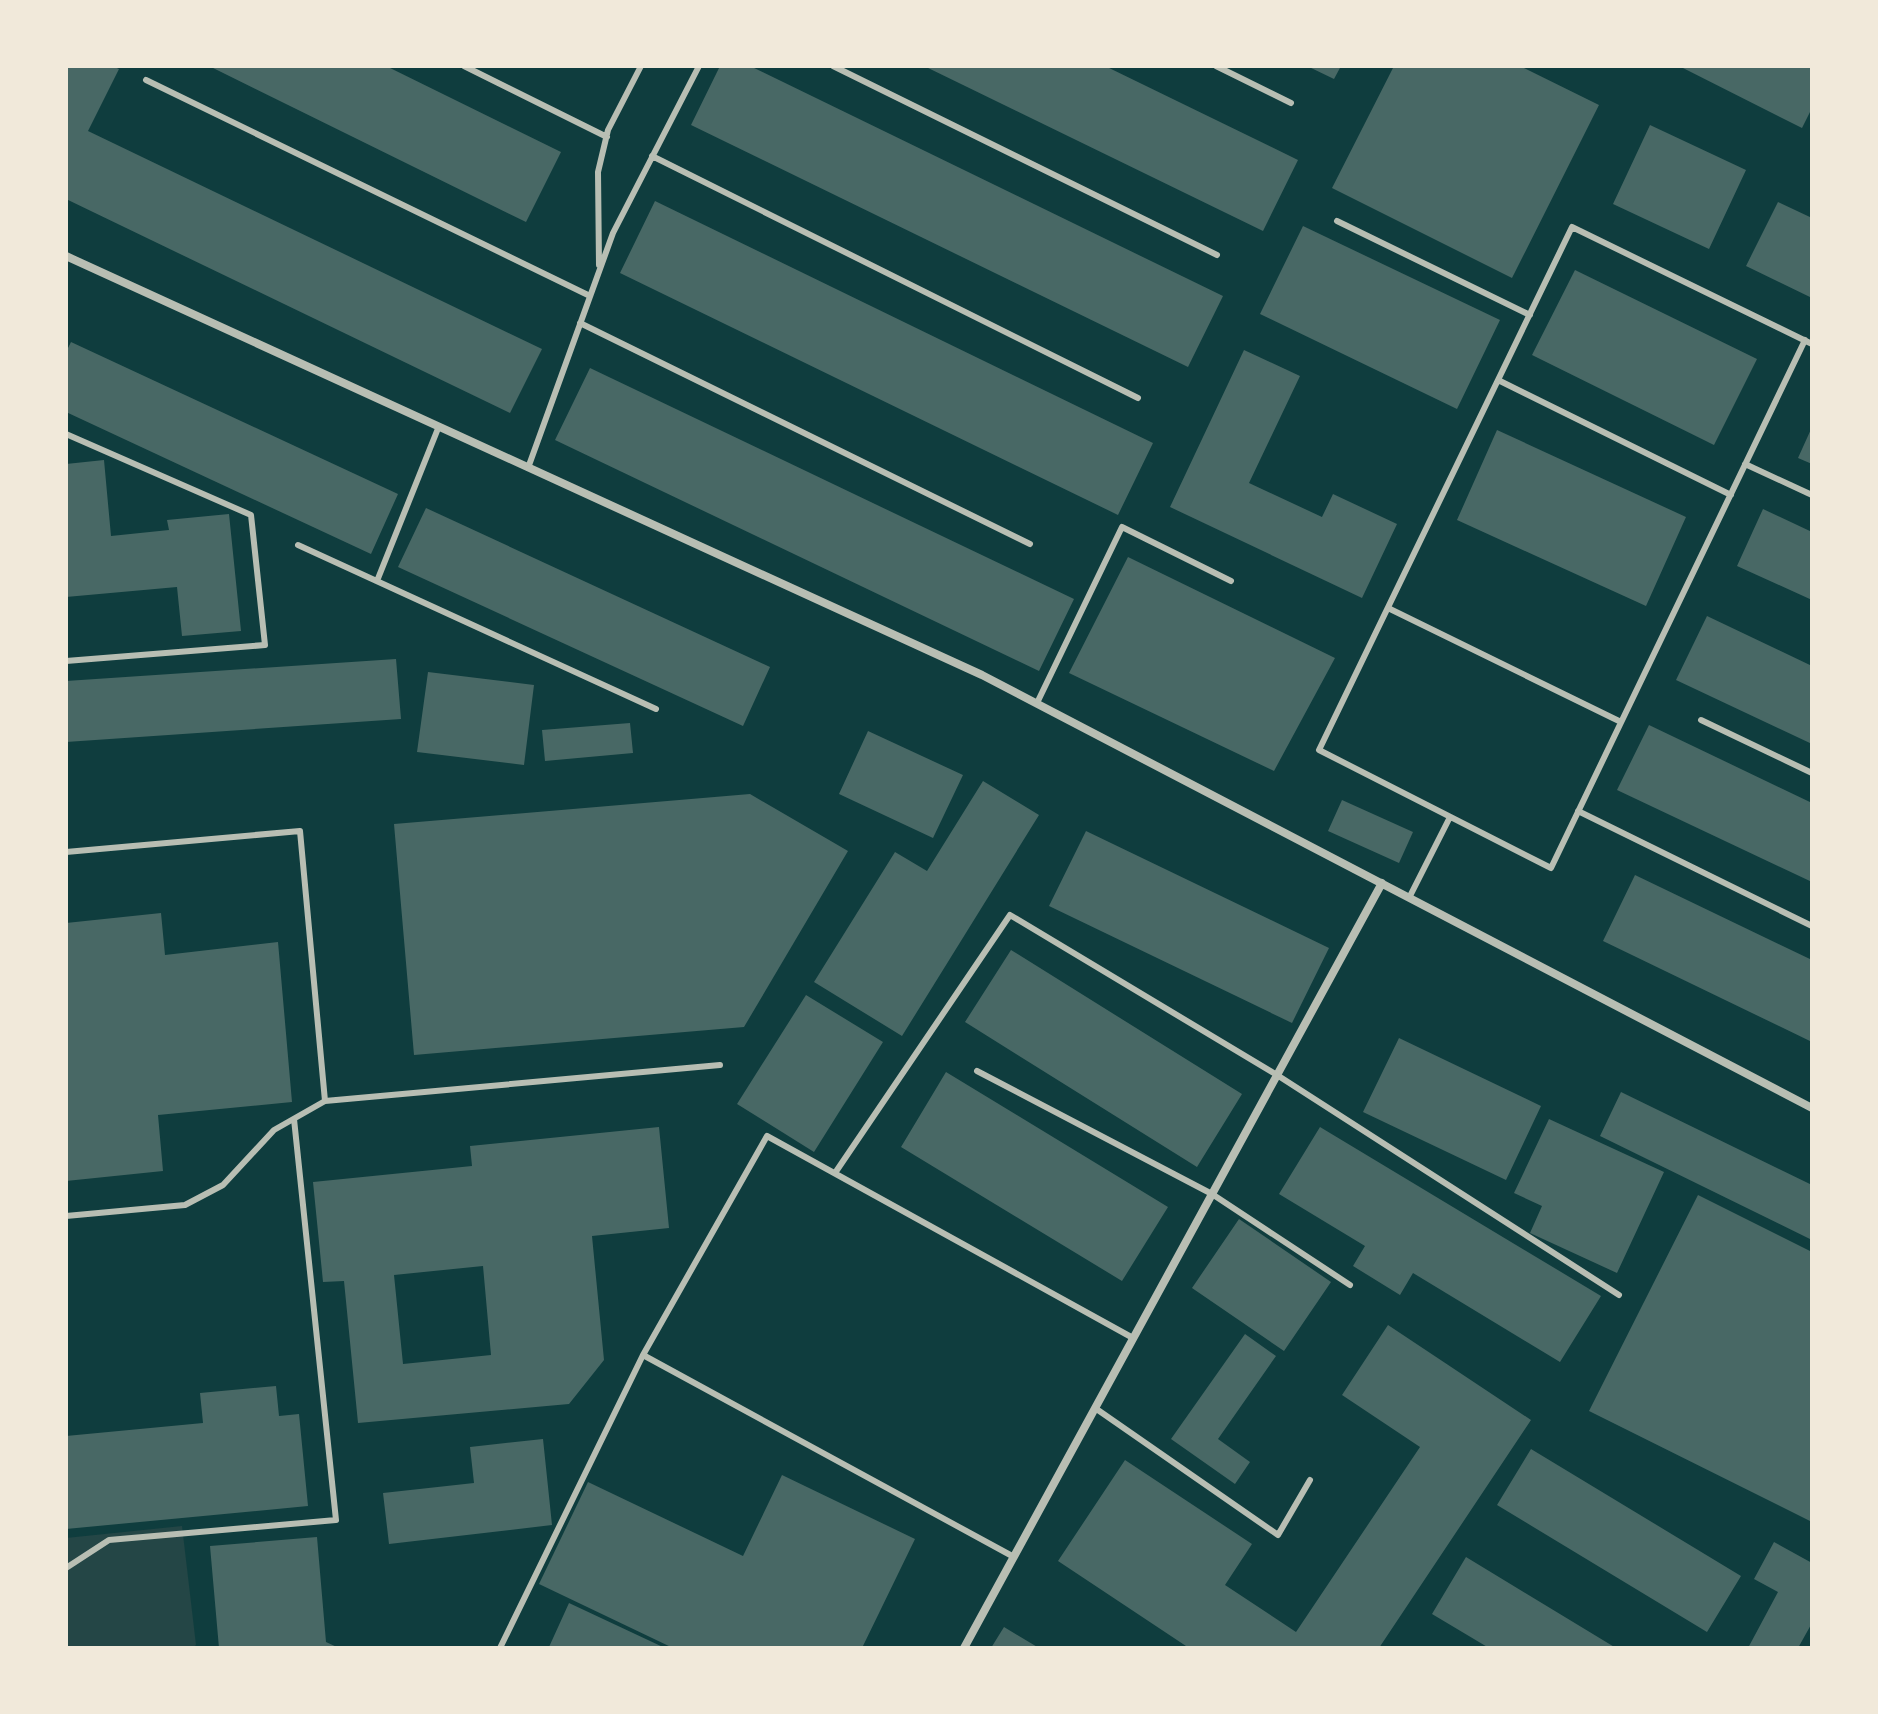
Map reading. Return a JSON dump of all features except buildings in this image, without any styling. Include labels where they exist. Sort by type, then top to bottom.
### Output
[{"type":"street","points":[[66,256],[967,668],[1812,1108]]},
{"type":"street","points":[[964,1648],[1382,883]]},
{"type":"lane","points":[[464,66],[607,137]]},
{"type":"lane","points":[[599,270],[598,172],[607,137],[641,66]]},
{"type":"lane","points":[[528,468],[613,233],[699,66]]},
{"type":"lane","points":[[833,66],[1217,255]]},
{"type":"lane","points":[[1216,66],[1291,103]]},
{"type":"lane","points":[[146,80],[590,296]]},
{"type":"lane","points":[[652,156],[1138,398]]},
{"type":"lane","points":[[1337,221],[1530,315]]},
{"type":"lane","points":[[1572,227],[1808,342],[1745,464],[1551,868],[1319,750],[1572,227]]},
{"type":"lane","points":[[580,323],[1030,544]]},
{"type":"lane","points":[[1498,380],[1731,495]]},
{"type":"lane","points":[[377,581],[439,426]]},
{"type":"lane","points":[[66,434],[251,515],[265,645],[66,661]]},
{"type":"lane","points":[[1745,464],[1812,495]]},
{"type":"lane","points":[[1037,703],[1122,527],[1231,581]]},
{"type":"lane","points":[[298,545],[656,709]]},
{"type":"lane","points":[[1388,608],[1621,722]]},
{"type":"lane","points":[[1701,720],[1812,773]]},
{"type":"lane","points":[[1578,811],[1812,926]]},
{"type":"lane","points":[[1409,898],[1450,817]]},
{"type":"lane","points":[[66,852],[300,831],[325,1101]]},
{"type":"lane","points":[[835,1173],[1010,915],[1277,1075],[1619,1295]]},
{"type":"lane","points":[[66,1216],[185,1205],[223,1185],[274,1130],[325,1101],[720,1065]]},
{"type":"lane","points":[[977,1071],[1212,1194],[1350,1285]]},
{"type":"lane","points":[[66,1568],[109,1540],[336,1520],[294,1119]]},
{"type":"lane","points":[[500,1648],[643,1355],[767,1136],[1133,1338]]},
{"type":"lane","points":[[643,1355],[1014,1557]]},
{"type":"lane","points":[[1095,1408],[1278,1535],[1310,1480]]},
{"type":"shaded area","points":[[182,1526],[196,1645],[192,1648],[66,1648],[66,1538]]}]
